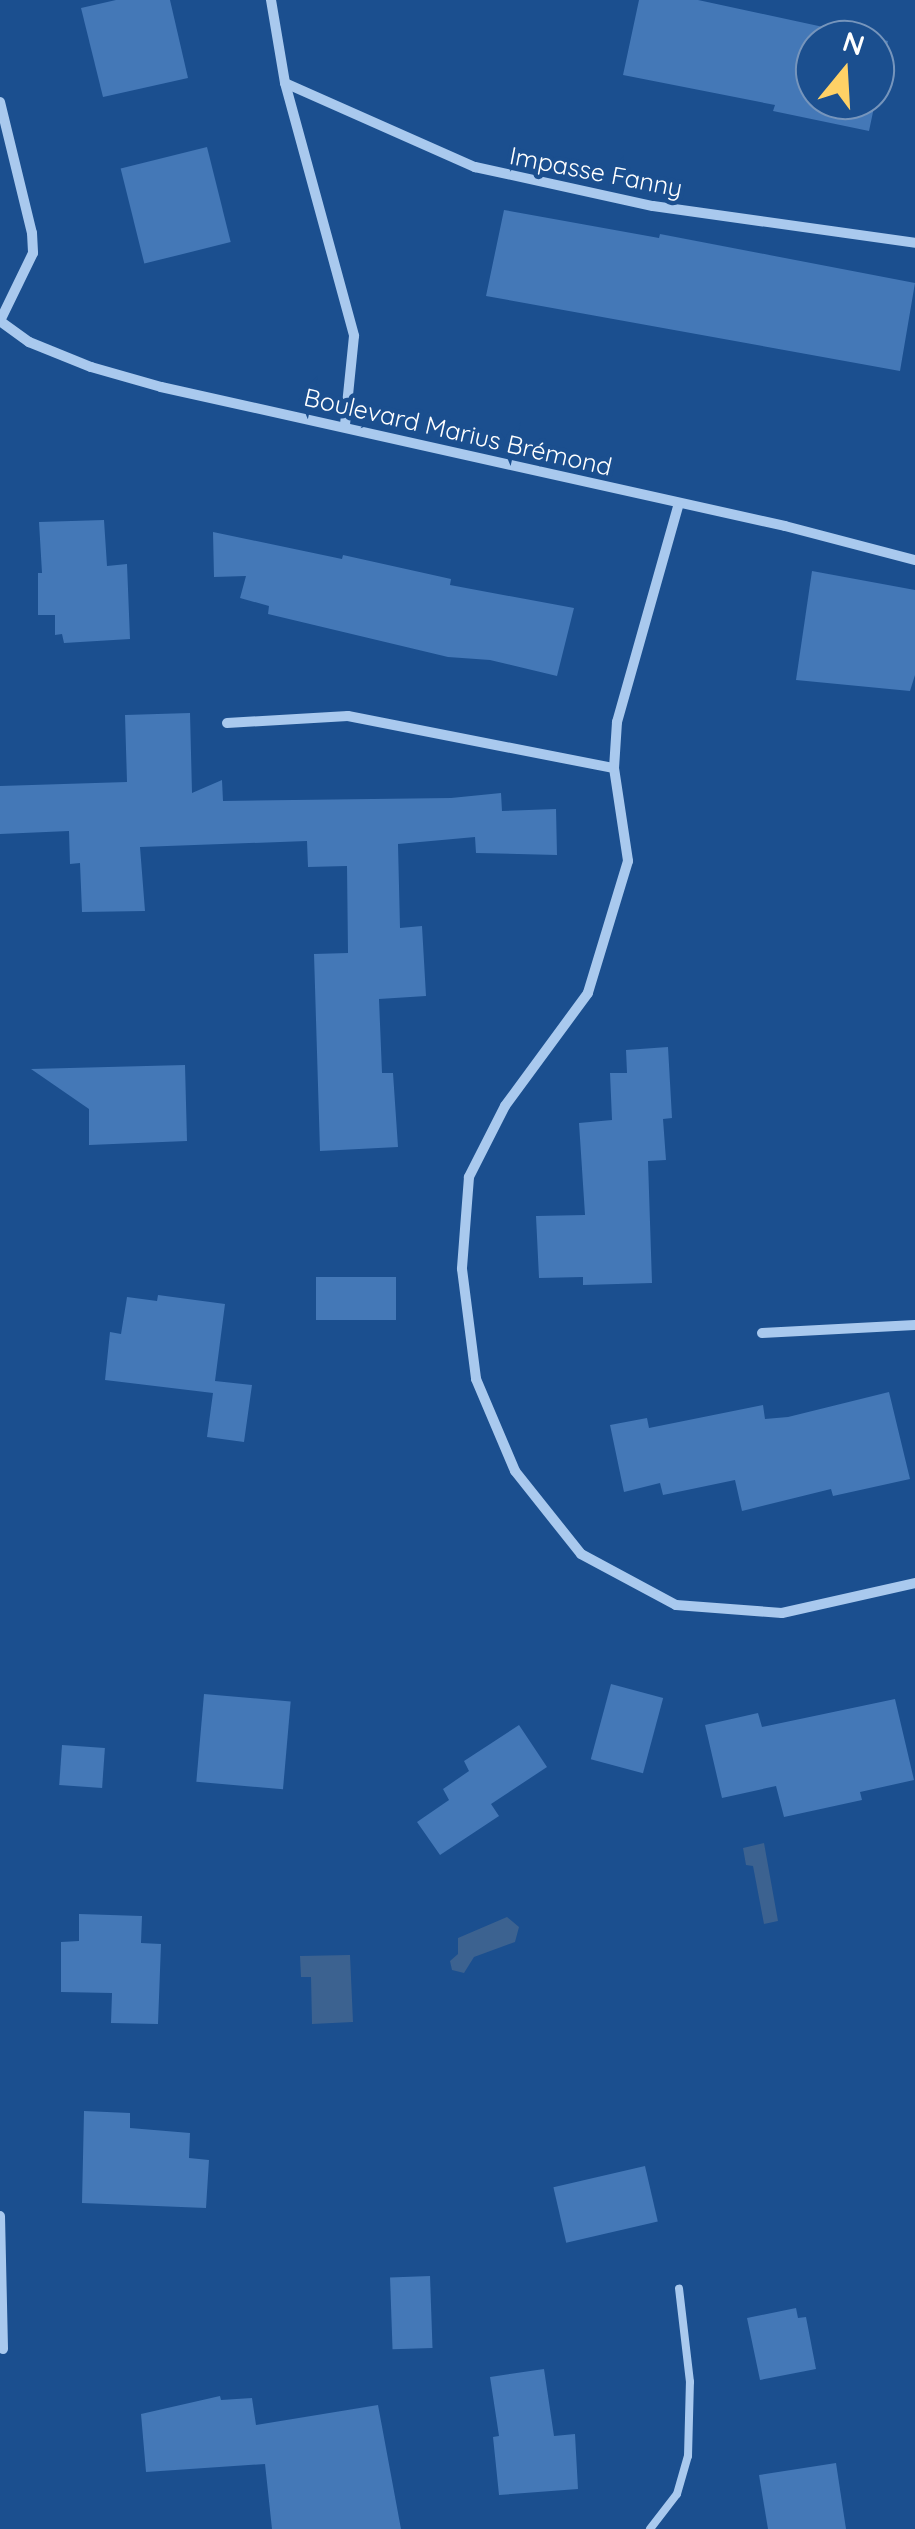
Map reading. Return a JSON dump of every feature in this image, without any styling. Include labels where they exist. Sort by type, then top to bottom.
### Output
[{"type":"street","points":[[271,0],[285,83],[354,336],[345,425]]},
{"type":"street","name":"Impasse Fanny","points":[[285,83],[475,168],[653,206],[915,244]]},
{"type":"street","points":[[0,102],[32,233],[33,253],[0,321]]},
{"type":"street","name":"Boulevard Marius Brémond","points":[[0,321],[29,342],[90,368],[915,560]]},
{"type":"street","points":[[679,503],[617,722],[614,768],[628,861],[588,993],[506,1106],[469,1177],[462,1269],[476,1379],[515,1471],[581,1554],[676,1605],[782,1613],[915,1583]]},
{"type":"street","points":[[227,723],[348,716],[614,768]]},
{"type":"street","points":[[762,1333],[915,1325]]},
{"type":"street","points":[[0,2216],[3,2348]]},
{"type":"lane","points":[[650,2529],[678,2494],[688,2456],[690,2382],[679,2289]]},
{"type":"water","points":[[764,1843],[778,1921],[764,1924],[753,1866],[746,1865],[743,1848]]},
{"type":"water","points":[[507,1917],[519,1927],[515,1942],[474,1957],[464,1973],[452,1970],[450,1961],[458,1954],[458,1938]]},
{"type":"water","points":[[350,1955],[353,2022],[312,2024],[311,1977],[301,1977],[300,1956]]},
{"type":"building","points":[[116,0],[170,0],[188,78],[103,97],[81,8]]},
{"type":"building","points":[[639,0],[698,0],[795,21],[795,116],[773,111],[775,105],[623,75]]},
{"type":"building","points":[[816,120],[871,120],[869,131]]},
{"type":"building","points":[[207,147],[231,242],[144,264],[121,169]]},
{"type":"building","points":[[504,210],[659,238],[660,234],[915,283],[900,371],[486,296]]},
{"type":"building","points":[[104,520],[107,566],[127,564],[130,639],[64,643],[62,634],[55,635],[55,615],[38,615],[38,573],[42,573],[39,522]]},
{"type":"building","points":[[213,532],[342,559],[343,555],[451,579],[450,585],[574,608],[557,676],[490,660],[448,657],[268,614],[269,606],[240,598],[246,576],[214,577]]},
{"type":"building","points":[[812,571],[915,590],[915,675],[910,691],[796,680]]},
{"type":"building","points":[[190,713],[192,793],[222,780],[223,801],[451,798],[501,793],[502,811],[556,809],[557,855],[476,853],[475,837],[398,844],[400,928],[422,926],[426,996],[379,999],[382,1073],[393,1073],[398,1147],[320,1151],[314,954],[348,953],[347,866],[308,867],[307,841],[140,847],[145,911],[82,912],[80,863],[70,864],[69,831],[0,834],[0,786],[127,782],[125,715]]},
{"type":"building","points":[[668,1047],[672,1118],[663,1119],[666,1160],[648,1161],[652,1283],[583,1285],[583,1277],[539,1278],[536,1216],[585,1215],[579,1123],[612,1120],[610,1073],[627,1073],[626,1050]]},
{"type":"building","points":[[185,1065],[187,1141],[89,1145],[89,1109],[31,1069]]},
{"type":"building","points":[[316,1277],[396,1277],[396,1320],[316,1320]]},
{"type":"building","points":[[158,1295],[225,1304],[215,1381],[252,1385],[244,1442],[207,1437],[213,1393],[105,1380],[110,1332],[121,1334],[127,1297],[157,1301]]},
{"type":"building","points":[[889,1392],[910,1479],[833,1496],[831,1489],[742,1511],[735,1480],[663,1495],[660,1483],[624,1492],[610,1425],[647,1418],[649,1428],[763,1405],[765,1419],[788,1417]]},
{"type":"building","points":[[611,1684],[663,1698],[643,1773],[591,1759]]},
{"type":"building","points":[[204,1694],[291,1702],[283,1789],[196,1782]]},
{"type":"building","points":[[895,1699],[914,1780],[860,1792],[862,1800],[784,1817],[776,1786],[722,1798],[705,1725],[758,1713],[762,1727]]},
{"type":"building","points":[[519,1725],[547,1767],[491,1804],[499,1816],[440,1855],[417,1822],[449,1800],[443,1789],[469,1771],[464,1761]]},
{"type":"building","points":[[62,1745],[105,1748],[102,1788],[59,1785]]},
{"type":"building","points":[[79,1914],[142,1916],[141,1943],[161,1944],[158,2024],[111,2023],[112,1993],[61,1992],[61,1942],[79,1941]]},
{"type":"building","points":[[84,2111],[130,2113],[130,2128],[190,2133],[189,2158],[209,2160],[206,2208],[82,2203]]},
{"type":"building","points":[[645,2166],[658,2222],[566,2243],[553,2187]]},
{"type":"building","points":[[430,2276],[433,2348],[393,2349],[390,2277]]},
{"type":"building","points":[[796,2308],[798,2318],[806,2317],[816,2369],[760,2380],[747,2318]]},
{"type":"building","points":[[544,2369],[554,2436],[575,2434],[578,2489],[499,2495],[493,2437],[499,2436],[490,2377]]},
{"type":"building","points":[[220,2396],[221,2400],[252,2398],[256,2425],[378,2405],[401,2529],[272,2529],[265,2464],[146,2472],[141,2414]]},
{"type":"building","points":[[836,2463],[846,2529],[768,2529],[759,2475]]}]
